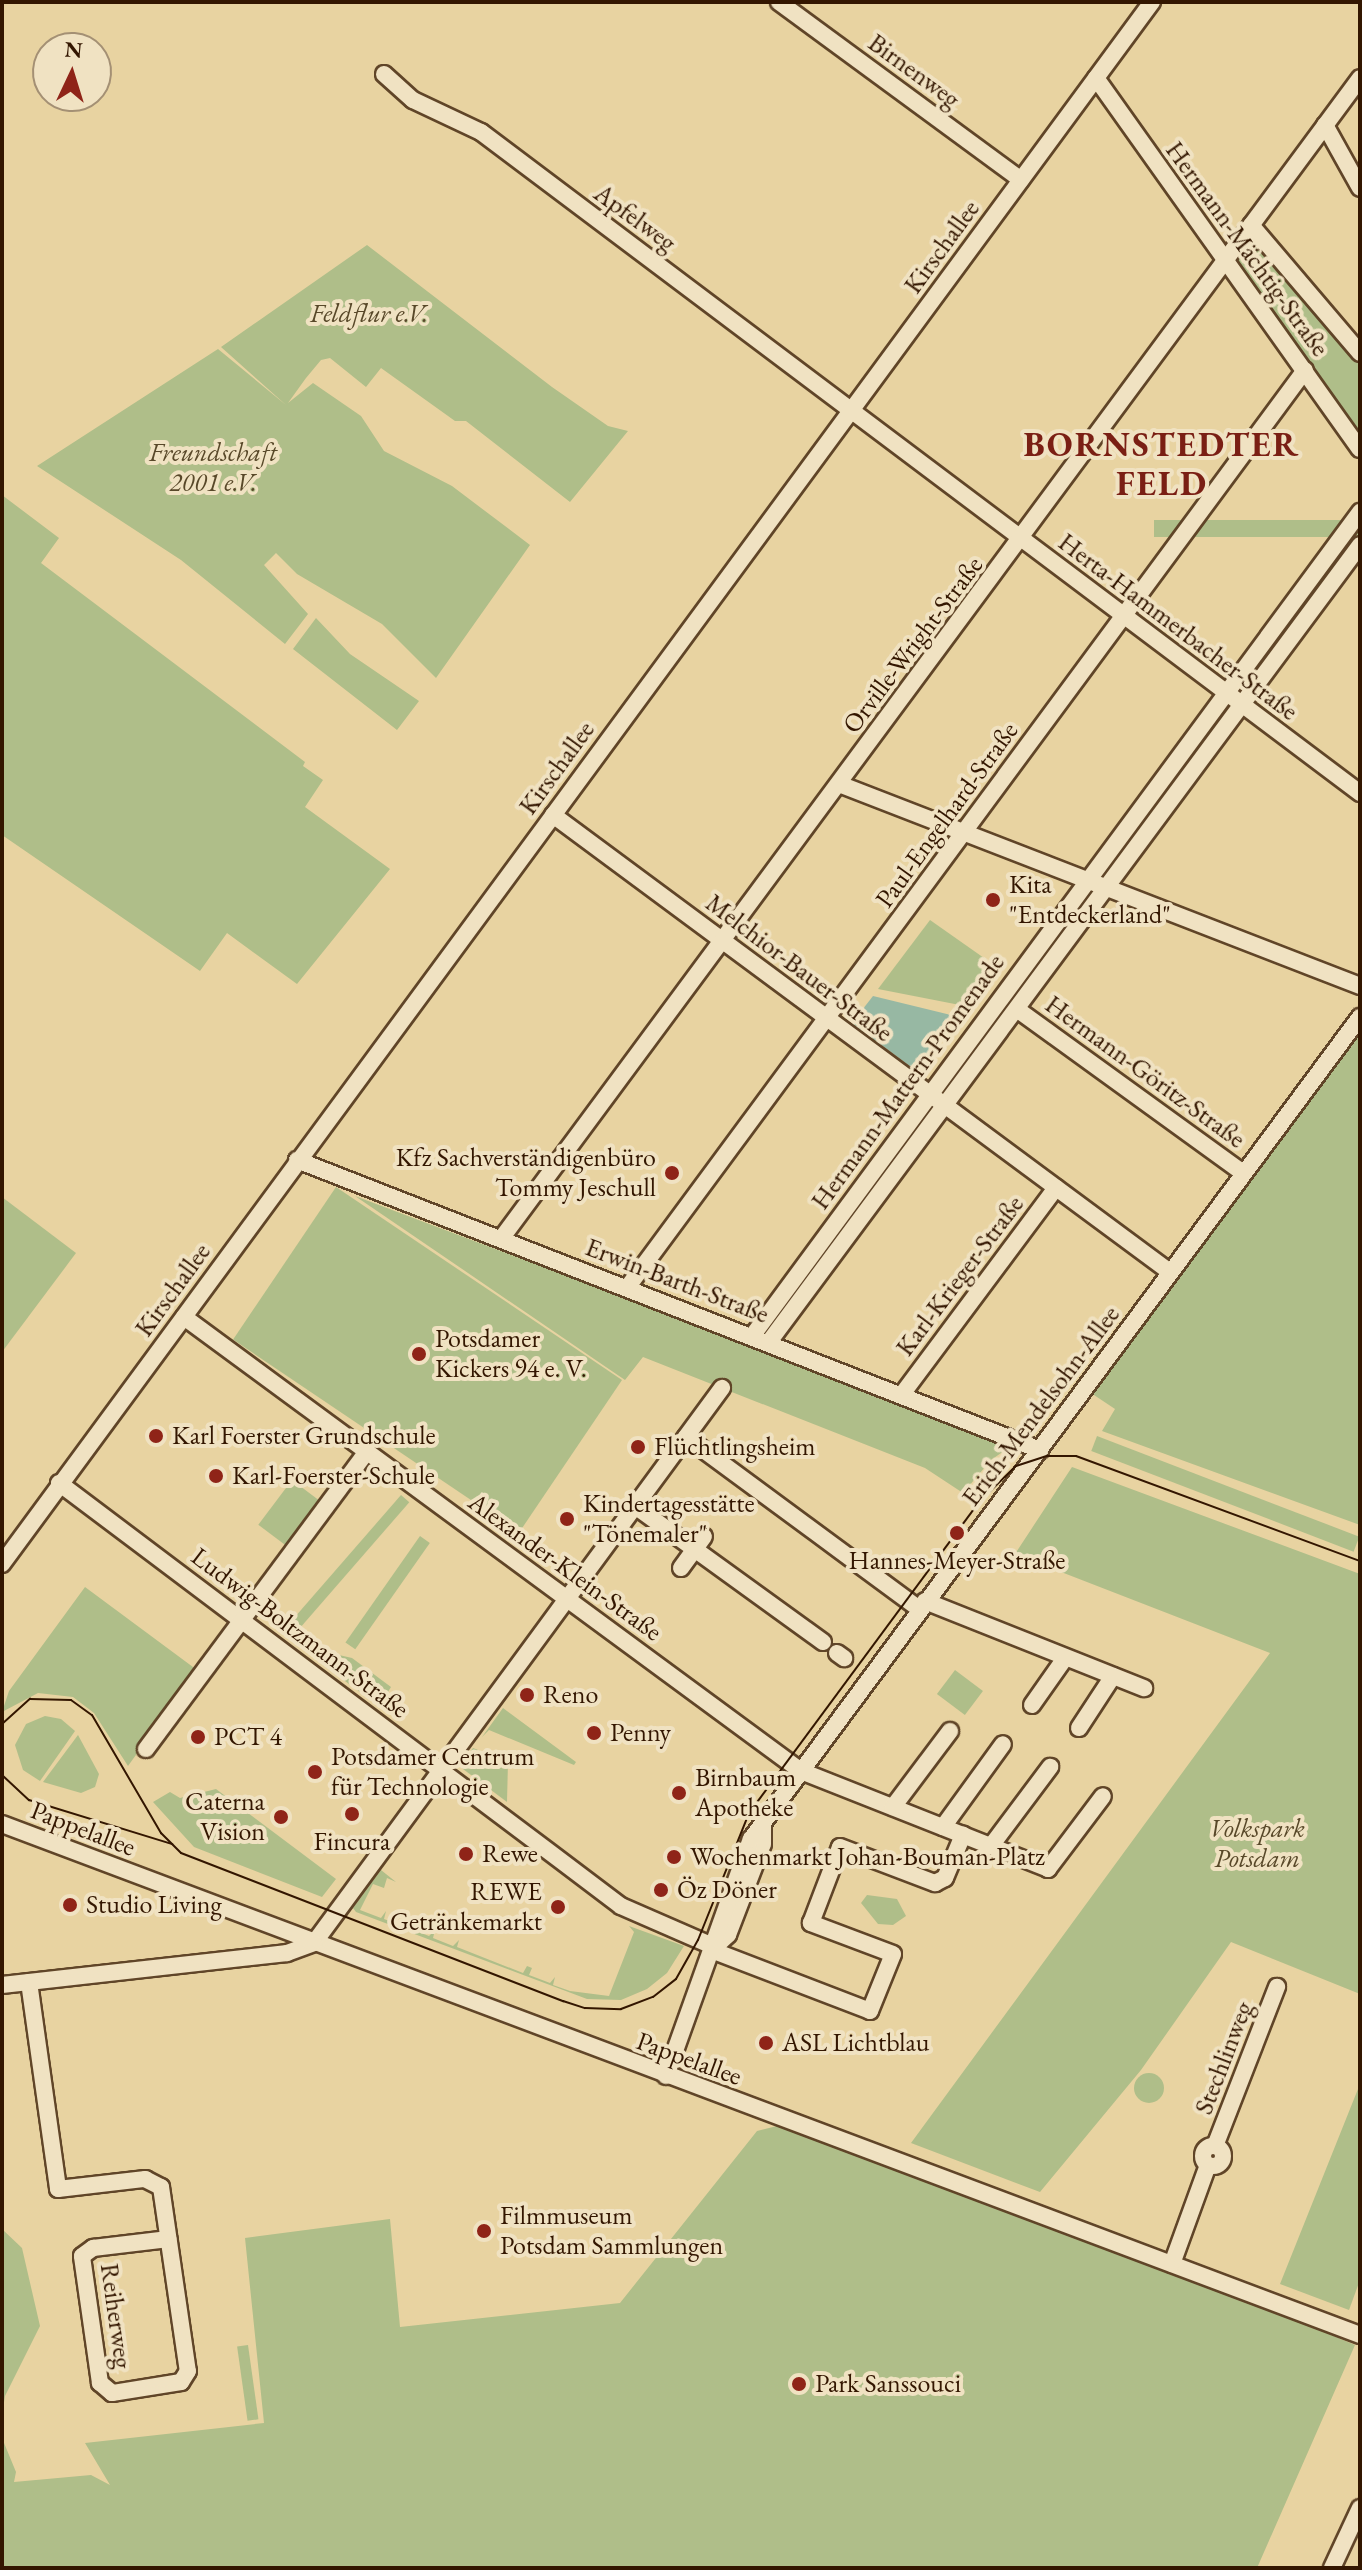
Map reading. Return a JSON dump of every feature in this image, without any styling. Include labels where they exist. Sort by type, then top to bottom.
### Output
[{"type":"street","name":"Birnenweg","points":[[779,2],[1021,180]]},
{"type":"street","name":"Kirschallee","points":[[2,1564],[1152,2]]},
{"type":"street","name":"Apfelweg","points":[[384,74],[413,100],[481,132],[852,412]]},
{"type":"street","name":"Hermann-Mächtig-Straße","points":[[1096,78],[1360,449]]},
{"type":"street","name":"Orville-Wright-Straße","points":[[501,1239],[1022,540],[1360,78]]},
{"type":"street","points":[[1325,125],[1360,188]]},
{"type":"street","points":[[1251,225],[1360,353]]},
{"type":"street","name":"Paul-Engelhard-Straße","points":[[627,1288],[1305,370]]},
{"type":"street","name":"Herta-Hammerbacher-Straße","points":[[852,412],[1360,793]]},
{"type":"street","name":"Hermann-Mattern-Promenade","points":[[753,1335],[1360,512]]},
{"type":"street","name":"Hermann-Mattern-Promenade","points":[[769,1342],[946,1108],[1360,545]]},
{"type":"street","points":[[839,784],[962,835],[1360,986]]},
{"type":"street","name":"Melchior-Bauer-Straße","points":[[553,815],[1170,1272]]},
{"type":"street","name":"Hermann-Göritz-Straße","points":[[1018,1010],[1243,1173]]},
{"type":"street","name":"Erich-Mendelsohn-Allee","points":[[666,2076],[715,1949],[716,1930],[746,1852],[763,1826],[922,1605],[1360,1017]]},
{"type":"street","name":"Erwin-Barth-Straße","points":[[297,1160],[903,1393],[1040,1450]]},
{"type":"street","name":"Karl-Krieger-Straße","points":[[903,1393],[1056,1188]]},
{"type":"street","name":"Alexander-Klein-Straße","points":[[184,1317],[801,1771],[1048,1869],[1103,1796]]},
{"type":"street","points":[[2,1985],[287,1953],[314,1943],[722,1388]]},
{"type":"street","points":[[686,1437],[922,1605],[1144,1688]]},
{"type":"street","points":[[146,1749],[367,1451]]},
{"type":"street","name":"Ludwig-Boltzmann-Straße","points":[[59,1483],[627,1910],[870,2011],[893,1954],[811,1923],[840,1847],[935,1883],[945,1878],[963,1835]]},
{"type":"street","points":[[635,1506],[700,1542],[789,1619],[823,1642]]},
{"type":"street","points":[[681,1568],[700,1542]]},
{"type":"street","points":[[1032,1705],[1065,1658]]},
{"type":"street","points":[[1079,1728],[1113,1676]]},
{"type":"street","points":[[893,1807],[950,1731]]},
{"type":"street","points":[[943,1827],[1003,1744]]},
{"type":"street","points":[[991,1846],[1050,1767]]},
{"type":"street","name":"Pappelallee","points":[[2,1824],[1360,2335]]},
{"type":"street","name":"Reiherweg","points":[[29,1982],[58,2189],[145,2179],[161,2187],[188,2371],[181,2382],[112,2393],[100,2383],[82,2256],[93,2248],[168,2239]]},
{"type":"street","name":"Stechlinweg","points":[[1172,2264],[1208,2165],[1221,2161],[1215,2146],[1277,1987]]},
{"type":"street","points":[[1332,2568],[1360,2508]]},
{"type":"green space","points":[[1246,239],[1257,241],[1360,363],[1360,441],[1238,269],[1235,256]]},
{"type":"green space","name":"Freundschaft 2001 e.V.","points":[[367,245],[552,387],[608,426],[628,431],[570,502],[466,421],[455,421],[381,368],[366,387],[330,358],[321,360],[306,378],[288,403],[313,383],[361,416],[384,451],[452,486],[530,545],[436,678],[382,624],[297,574],[276,553],[264,565],[308,614],[285,644],[181,560],[37,466],[218,349],[286,405],[221,347]]},
{"type":"green space","points":[[2,495],[59,538],[41,563],[305,762],[303,766],[323,780],[305,807],[390,869],[297,984],[227,933],[200,971],[2,835]]},
{"type":"green space","points":[[1154,520],[1360,520],[1360,537],[1154,537]]},
{"type":"green space","points":[[316,618],[350,654],[419,701],[397,730],[293,649]]},
{"type":"green space","points":[[930,920],[994,965],[965,1006],[878,989]]},
{"type":"green space","points":[[1360,1027],[1360,1525],[1102,1431],[1115,1409],[1091,1393]]},
{"type":"green space","name":"Potsdamer Kickers 94 e. V.","points":[[336,1187],[622,1380],[519,1532],[233,1340]]},
{"type":"green space","points":[[355,1196],[1014,1444],[991,1460],[963,1493],[925,1468],[643,1357],[625,1380]]},
{"type":"green space","points":[[2,1197],[76,1253],[2,1352]]},
{"type":"green space","points":[[1097,1436],[1359,1537],[1354,1552],[1091,1451]]},
{"type":"green space","name":"Volkspark Potsdam","points":[[1072,1467],[1360,1574],[1360,1994],[1231,1942],[1141,2070],[1040,2192],[911,2143],[1270,1653],[1015,1554]]},
{"type":"green space","points":[[292,1480],[320,1501],[286,1546],[258,1525]]},
{"type":"green space","points":[[401,1495],[409,1502],[296,1633],[288,1626]]},
{"type":"green space","points":[[420,1536],[430,1543],[355,1649],[345,1642]]},
{"type":"green space","points":[[85,1587],[197,1670],[128,1766],[94,1713],[73,1697],[38,1693],[2,1712],[9,1691]]},
{"type":"green space","points":[[339,1655],[352,1658],[391,1687],[379,1706],[315,1659]]},
{"type":"green space","points":[[955,1670],[983,1691],[965,1715],[937,1694]]},
{"type":"green space","points":[[503,1708],[576,1762],[574,1765],[489,1730],[482,1737]]},
{"type":"green space","points":[[45,1716],[61,1719],[75,1731],[40,1781],[23,1770],[15,1745],[26,1724]]},
{"type":"green space","points":[[78,1735],[99,1774],[95,1787],[81,1793],[43,1782]]},
{"type":"green space","points":[[473,1748],[508,1762],[507,1802],[459,1766]]},
{"type":"green space","points":[[216,1789],[336,1879],[322,1897],[194,1847],[153,1802],[170,1792],[180,1798]]},
{"type":"green space","points":[[381,1870],[396,1882],[387,1878],[384,1888],[373,1884],[360,1910],[381,1918],[386,1911],[384,1919],[405,1927],[411,1921],[408,1928],[429,1936],[435,1930],[433,1938],[453,1946],[459,1940],[457,1947],[523,1973],[527,1966],[532,1968],[529,1975],[550,1983],[555,1977],[553,1985],[570,1991],[609,1996],[634,1932],[629,1926],[684,1946],[667,1973],[647,1989],[621,2000],[587,1999],[356,1912],[353,1908]]},
{"type":"green space","points":[[867,1895],[897,1899],[906,1916],[893,1925],[878,1924],[861,1903]]},
{"type":"green space","points":[[1149,2073],[1160,2077],[1164,2088],[1160,2099],[1149,2103],[1138,2099],[1134,2088],[1138,2077]]},
{"type":"green space","points":[[1360,2084],[1360,2280],[1349,2310],[1280,2284]]},
{"type":"green space","name":"Park Sanssouci","points":[[781,2125],[1099,2247],[1104,2239],[1355,2345],[1257,2568],[2,2568],[2,2438],[16,2472],[14,2482],[91,2475],[110,2485],[85,2443],[264,2423],[245,2238],[390,2219],[400,2327],[620,2303],[757,2131]]},
{"type":"green space","points":[[2,2229],[22,2248],[40,2326],[5,2396],[2,2415]]},
{"type":"green space","points":[[248,2345],[258,2419],[248,2421],[237,2347]]},
{"type":"shaded area","points":[[873,996],[955,1016],[915,1070],[852,1023]]},
{"type":"tram line","points":[[2,1724],[30,1699],[71,1700],[92,1715],[161,1833],[181,1853],[563,2001],[585,2008],[621,2009],[653,1997],[676,1979],[698,1940],[749,1813],[981,1500],[1016,1466],[1047,1456],[1076,1456],[1360,1561]]},
{"type":"tram line","points":[[2,1775],[29,1800],[172,1844]]},
{"type":"place","name":"Kita \"Entdeckerland\"","points":[[993,900]]},
{"type":"place","name":"Kfz Sachverständigenbüro Tommy Jeschull","points":[[672,1173]]},
{"type":"place","name":"Potsdamer Kickers 94 e. V.","points":[[419,1354]]},
{"type":"place","name":"Karl Foerster Grundschule","points":[[156,1436]]},
{"type":"place","name":"Flüchtlingsheim","points":[[638,1447]]},
{"type":"place","name":"Karl-Foerster-Schule","points":[[216,1476]]},
{"type":"place","name":"Kindertagesstätte \"Tönemaler\"","points":[[567,1519]]},
{"type":"place","name":"Hannes-Meyer-Straße","points":[[957,1533]]},
{"type":"place","name":"Reno","points":[[527,1695]]},
{"type":"place","name":"Penny","points":[[594,1733]]},
{"type":"place","name":"PCT 4","points":[[198,1737]]},
{"type":"place","name":"Potsdamer Centrum für Technologie","points":[[315,1772]]},
{"type":"place","name":"Birnbaum Apotheke","points":[[679,1793]]},
{"type":"place","name":"Fincura","points":[[352,1814]]},
{"type":"place","name":"Caterna Vision","points":[[281,1817]]},
{"type":"place","name":"Rewe","points":[[466,1854]]},
{"type":"place","name":"Wochenmarkt Johan-Bouman-Platz","points":[[674,1857]]},
{"type":"place","name":"Öz Döner","points":[[661,1890]]},
{"type":"place","name":"Studio Living","points":[[70,1905]]},
{"type":"place","name":"REWE Getränkemarkt","points":[[558,1907]]},
{"type":"place","name":"ASL Lichtblau","points":[[766,2043]]},
{"type":"place","name":"Filmmuseum Potsdam Sammlungen","points":[[484,2231]]},
{"type":"place","name":"Park Sanssouci","points":[[799,2384]]},
{"type":"district","name":"BORNSTEDTER FELD","points":[[1162,464]]},
{"type":"park label","name":"Feldflur e.V.","points":[[369,314]]}]
